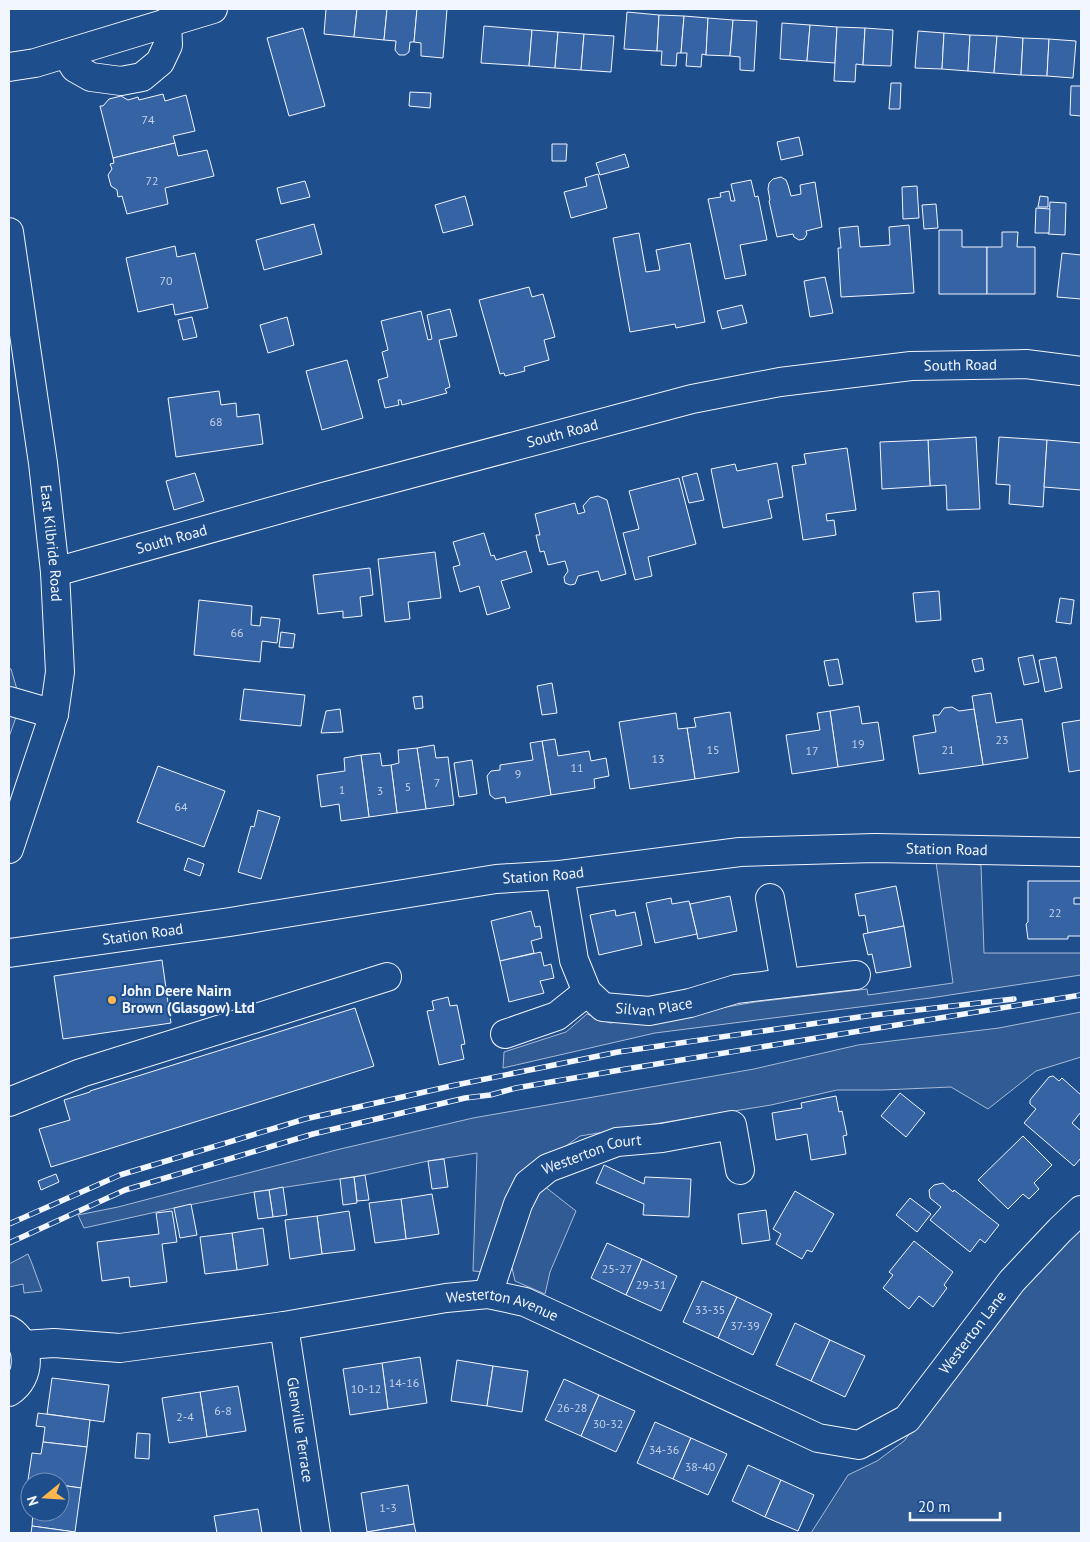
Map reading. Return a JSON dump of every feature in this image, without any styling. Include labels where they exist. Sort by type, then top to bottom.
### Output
[{"type":"street","points":[[9,67],[35,63],[213,9]]},
{"type":"street","points":[[66,54],[76,68],[91,78],[121,81],[142,77],[160,62],[168,45],[167,22]]},
{"type":"street","name":"East Kilbride Road","points":[[9,232],[43,463],[55,572],[60,672],[54,714],[9,849]]},
{"type":"street","name":"South Road","points":[[55,572],[318,499],[692,399],[780,382],[911,366],[1026,364],[1081,371]]},
{"type":"street","points":[[9,701],[54,714]]},
{"type":"street","name":"Station Road","points":[[9,953],[230,922],[496,879],[560,875],[740,852],[876,848],[1081,852]]},
{"type":"street","name":"Silvan Place","points":[[560,875],[574,960],[587,992],[603,1007],[649,1011],[690,1003],[736,989],[856,975]]},
{"type":"street","points":[[770,898],[785,983]]},
{"type":"street","points":[[9,1102],[82,1073],[387,977]]},
{"type":"street","points":[[505,1034],[557,1016],[587,992]]},
{"type":"street","name":"Westerton Court","points":[[488,1294],[518,1204],[528,1184],[548,1168],[617,1142],[662,1138],[732,1125],[740,1170]]},
{"type":"street","name":"Westerton Lane","points":[[859,1445],[907,1419],[1012,1281],[1081,1210]]},
{"type":"street","name":"Westerton Avenue","points":[[16,1338],[120,1348],[284,1326],[446,1298],[488,1294],[525,1302],[818,1438],[859,1445]]},
{"type":"street","name":"Glenville Terrace","points":[[284,1326],[316,1533]]},
{"type":"street","points":[[9,1392],[21,1380],[25,1369],[26,1357],[16,1338]]},
{"type":"shaded area","points":[[9,668],[11,669],[21,703],[9,737]]},
{"type":"shaded area","points":[[936,862],[981,865],[984,953],[1081,953],[1081,975],[930,998],[655,1033],[503,1068],[504,1052],[566,1032],[587,1014],[610,1023],[692,1013],[755,1002],[867,989],[868,995],[953,983]]},
{"type":"shaded area","points":[[1081,1012],[1081,1057],[1036,1071],[988,1109],[951,1087],[837,1090],[771,1105],[580,1136],[539,1165],[487,1272],[473,1271],[477,1153],[428,1161],[365,1175],[254,1192],[84,1228],[78,1215],[118,1207],[336,1150],[473,1118],[754,1069],[858,1045],[999,1028]]},
{"type":"shaded area","points":[[544,1186],[576,1211],[550,1272],[545,1294],[515,1281],[510,1259],[529,1207]]},
{"type":"shaded area","points":[[1081,1227],[1081,1533],[811,1533],[848,1475],[877,1461],[904,1441],[1001,1314],[1044,1262]]},
{"type":"shaded area","points":[[28,1254],[42,1291],[24,1293],[23,1284],[9,1287],[9,1264]]},
{"type":"building","points":[[326,9],[357,9],[354,37],[324,34]]},
{"type":"building","points":[[357,9],[387,9],[384,40],[354,37]]},
{"type":"building","points":[[387,9],[417,9],[414,42],[410,42],[409,52],[405,55],[399,55],[395,50],[396,41],[384,40]]},
{"type":"building","points":[[417,9],[447,9],[443,58],[421,56],[421,43],[414,42]]},
{"type":"building","points":[[627,12],[659,15],[657,51],[624,49]]},
{"type":"building","points":[[659,15],[684,16],[681,53],[677,53],[676,66],[661,65],[662,51],[657,51]]},
{"type":"building","points":[[684,16],[708,18],[706,55],[702,54],[701,67],[686,66],[687,53],[681,53]]},
{"type":"building","points":[[708,18],[733,20],[730,56],[706,55]]},
{"type":"building","points":[[733,20],[757,21],[754,71],[740,70],[740,57],[730,56]]},
{"type":"building","points":[[782,23],[810,25],[807,61],[780,59]]},
{"type":"building","points":[[810,25],[837,27],[835,63],[807,61]]},
{"type":"building","points":[[484,26],[532,30],[529,66],[481,63]]},
{"type":"building","points":[[837,27],[865,28],[863,65],[856,64],[855,82],[834,81]]},
{"type":"building","points":[[303,28],[325,106],[289,116],[267,38]]},
{"type":"building","points":[[865,28],[893,30],[891,66],[863,65]]},
{"type":"building","points":[[532,30],[558,32],[555,68],[529,66]]},
{"type":"building","points":[[918,31],[944,33],[942,69],[915,68]]},
{"type":"building","points":[[558,32],[584,34],[581,70],[555,68]]},
{"type":"building","points":[[944,33],[970,35],[968,71],[942,69]]},
{"type":"building","points":[[584,34],[614,36],[611,72],[581,70]]},
{"type":"building","points":[[970,35],[997,36],[994,73],[968,71]]},
{"type":"building","points":[[997,36],[1023,38],[1021,75],[994,73]]},
{"type":"building","points":[[1023,38],[1049,39],[1047,76],[1021,75]]},
{"type":"building","points":[[1049,39],[1076,41],[1073,78],[1047,76]]},
{"type":"building","points":[[891,83],[901,83],[900,109],[889,109]]},
{"type":"building","points":[[1071,86],[1081,86],[1081,116],[1070,115]]},
{"type":"building","points":[[410,92],[431,93],[430,108],[409,106]]},
{"type":"building","points":[[163,94],[165,101],[186,95],[195,131],[173,136],[175,143],[113,158],[100,106],[103,106],[109,99],[121,96],[128,100],[138,97],[139,100]]},
{"type":"building","points":[[799,137],[803,155],[781,160],[777,142]]},
{"type":"building","points":[[175,143],[178,156],[207,150],[214,176],[165,188],[168,204],[127,214],[122,196],[118,197],[117,190],[111,186],[108,175],[112,169],[110,164],[114,163],[113,158]]},
{"type":"building","points":[[552,144],[567,144],[566,161],[552,161]]},
{"type":"building","points":[[625,154],[629,167],[600,175],[596,163]]},
{"type":"building","points":[[598,174],[607,208],[571,218],[564,192],[587,186],[585,178]]},
{"type":"building","points":[[781,177],[786,180],[791,196],[801,194],[800,185],[815,182],[822,227],[806,231],[807,234],[804,239],[799,240],[793,234],[777,237],[768,189],[769,183],[773,179]]},
{"type":"building","points":[[751,180],[755,197],[758,196],[767,240],[740,245],[746,275],[725,279],[708,199],[721,197],[720,193],[729,191],[731,201],[735,201],[731,184]]},
{"type":"building","points":[[305,181],[310,197],[281,204],[277,188]]},
{"type":"building","points":[[917,186],[919,218],[903,219],[902,187]]},
{"type":"building","points":[[465,196],[473,225],[443,233],[435,205]]},
{"type":"building","points":[[1040,196],[1048,197],[1048,207],[1038,207]]},
{"type":"building","points":[[1050,202],[1066,203],[1065,235],[1048,234]]},
{"type":"building","points":[[936,204],[938,228],[924,229],[922,205]]},
{"type":"building","points":[[1036,208],[1050,209],[1049,233],[1035,233]]},
{"type":"building","points":[[314,224],[322,254],[264,270],[256,240]]},
{"type":"building","points":[[909,225],[914,293],[841,297],[838,248],[841,248],[839,228],[858,226],[860,247],[890,245],[889,227]]},
{"type":"building","points":[[939,230],[962,230],[962,247],[987,247],[987,294],[939,294]]},
{"type":"building","points":[[1002,232],[1018,232],[1017,247],[1035,247],[1035,294],[987,294],[987,247],[1002,247]]},
{"type":"building","points":[[639,233],[646,272],[660,270],[656,250],[690,243],[705,322],[676,328],[675,324],[630,332],[613,238]]},
{"type":"building","points":[[175,246],[177,257],[195,253],[208,308],[175,315],[173,304],[138,312],[126,258]]},
{"type":"building","points":[[1062,253],[1081,255],[1081,299],[1057,297]]},
{"type":"building","points":[[825,277],[833,313],[810,317],[804,281]]},
{"type":"building","points":[[529,287],[532,297],[543,294],[555,337],[544,340],[549,360],[524,367],[525,371],[505,376],[504,373],[500,374],[479,300]]},
{"type":"building","points":[[742,305],[747,323],[722,329],[717,311]]},
{"type":"building","points":[[450,309],[457,336],[439,340],[450,387],[445,389],[447,393],[402,405],[401,400],[398,400],[399,405],[385,408],[378,380],[388,377],[382,352],[388,350],[381,321],[421,311],[428,340],[432,339],[427,315]]},
{"type":"building","points":[[192,317],[197,337],[183,340],[178,320]]},
{"type":"building","points":[[287,317],[294,345],[268,353],[260,325]]},
{"type":"building","points":[[347,360],[363,418],[322,430],[306,371]]},
{"type":"building","points":[[219,391],[221,405],[236,403],[237,417],[259,414],[263,444],[176,457],[168,398]]},
{"type":"building","points":[[976,437],[980,509],[947,510],[946,485],[930,486],[928,440]]},
{"type":"building","points":[[999,437],[1047,440],[1043,507],[1009,504],[1010,485],[996,484]]},
{"type":"building","points":[[928,440],[930,486],[882,489],[880,442]]},
{"type":"building","points":[[1047,440],[1081,443],[1081,490],[1044,487]]},
{"type":"building","points":[[847,448],[856,510],[826,514],[827,521],[834,520],[836,535],[803,540],[792,466],[806,464],[804,454]]},
{"type":"building","points":[[777,463],[783,497],[768,500],[772,518],[723,528],[711,469],[735,464],[737,471]]},
{"type":"building","points":[[195,473],[204,501],[174,510],[166,481]]},
{"type":"building","points":[[697,473],[704,500],[689,503],[682,477]]},
{"type":"building","points":[[679,478],[696,544],[648,557],[652,576],[635,580],[623,533],[639,529],[629,491]]},
{"type":"building","points":[[598,496],[607,500],[626,574],[601,581],[598,571],[578,576],[575,584],[570,585],[565,583],[564,577],[568,571],[565,561],[548,565],[544,551],[540,552],[536,535],[540,535],[535,514],[575,503],[578,514],[585,512],[583,506],[590,498]]},
{"type":"building","points":[[484,533],[491,556],[494,555],[496,560],[526,551],[532,572],[501,581],[510,608],[487,615],[479,586],[460,592],[453,567],[460,565],[453,542]]},
{"type":"building","points":[[435,552],[441,598],[408,602],[410,619],[385,622],[378,559]]},
{"type":"building","points":[[370,568],[373,595],[360,597],[362,616],[343,618],[343,611],[318,614],[313,575]]},
{"type":"building","points":[[939,591],[941,620],[916,622],[913,593]]},
{"type":"building","points":[[1060,598],[1074,600],[1071,624],[1056,622]]},
{"type":"building","points":[[199,600],[252,606],[251,625],[260,626],[261,617],[280,619],[277,643],[262,641],[260,662],[194,655]]},
{"type":"building","points":[[281,632],[295,634],[293,648],[279,647]]},
{"type":"building","points":[[1033,655],[1039,682],[1024,685],[1018,658]]},
{"type":"building","points":[[1056,657],[1062,688],[1045,692],[1039,660]]},
{"type":"building","points":[[982,658],[984,670],[975,672],[972,660]]},
{"type":"building","points":[[838,659],[843,684],[829,686],[824,661]]},
{"type":"building","points":[[552,683],[557,713],[542,715],[537,686]]},
{"type":"building","points":[[244,689],[305,695],[301,726],[240,720]]},
{"type":"building","points":[[991,693],[996,723],[1022,719],[1028,758],[983,765],[972,696]]},
{"type":"building","points":[[422,696],[423,708],[415,709],[413,697]]},
{"type":"building","points":[[859,706],[862,724],[878,722],[884,760],[838,767],[830,711]]},
{"type":"building","points":[[952,707],[959,711],[974,709],[983,765],[919,774],[913,736],[936,732],[933,715],[939,715],[944,708]]},
{"type":"building","points":[[340,709],[343,732],[321,733],[326,711]]},
{"type":"building","points":[[830,711],[838,767],[792,774],[786,735],[820,730],[817,713]]},
{"type":"building","points":[[730,712],[739,772],[695,779],[687,728],[696,727],[694,718]]},
{"type":"building","points":[[676,713],[678,729],[687,728],[695,779],[630,789],[619,722]]},
{"type":"building","points":[[1081,720],[1081,770],[1069,772],[1062,723]]},
{"type":"building","points":[[555,739],[558,756],[589,751],[591,761],[606,758],[609,776],[594,779],[595,788],[551,795],[542,741]]},
{"type":"building","points":[[542,741],[551,795],[506,803],[505,797],[495,799],[490,795],[487,776],[491,771],[500,770],[500,765],[533,760],[530,743]]},
{"type":"building","points":[[434,745],[436,758],[448,757],[454,805],[426,809],[417,748]]},
{"type":"building","points":[[417,748],[426,809],[397,813],[391,765],[399,763],[398,750]]},
{"type":"building","points":[[380,753],[382,766],[391,765],[397,813],[369,817],[361,755]]},
{"type":"building","points":[[361,755],[369,817],[341,821],[339,804],[321,807],[317,775],[345,771],[344,758]]},
{"type":"building","points":[[472,760],[477,794],[459,797],[454,763]]},
{"type":"building","points":[[158,766],[225,791],[204,847],[137,822]]},
{"type":"building","points":[[258,810],[280,817],[261,879],[238,872],[251,826],[254,827]]},
{"type":"building","points":[[188,858],[204,864],[200,876],[184,870]]},
{"type":"building","points":[[1028,881],[1081,881],[1081,898],[1074,898],[1074,904],[1081,904],[1081,936],[1068,936],[1068,939],[1028,939],[1026,924],[1028,922]]},
{"type":"building","points":[[896,886],[904,926],[868,933],[865,915],[859,916],[855,894]]},
{"type":"building","points":[[730,896],[737,931],[698,939],[690,904]]},
{"type":"building","points":[[671,898],[672,904],[689,901],[697,934],[655,943],[646,903]]},
{"type":"building","points":[[615,910],[616,916],[635,912],[642,945],[599,955],[590,915]]},
{"type":"building","points":[[531,911],[535,927],[540,926],[542,938],[531,941],[534,953],[500,961],[491,921]]},
{"type":"building","points":[[904,926],[911,967],[876,973],[872,954],[868,955],[863,934]]},
{"type":"building","points":[[541,952],[544,966],[551,964],[554,978],[540,981],[544,993],[509,1002],[500,961]]},
{"type":"building","name":"John Deere Nairn Brown (Glasgow) Ltd","points":[[162,960],[171,1023],[63,1039],[54,976]]},
{"type":"building","points":[[448,997],[450,1006],[457,1005],[465,1044],[461,1045],[464,1059],[439,1065],[427,1011],[434,1010],[432,1001]]},
{"type":"building","points":[[355,1008],[374,1066],[51,1167],[39,1129],[70,1120],[64,1100]]},
{"type":"building","points":[[1053,1076],[1059,1081],[1062,1078],[1081,1095],[1081,1112],[1072,1123],[1081,1131],[1081,1158],[1074,1166],[1024,1123],[1036,1109],[1030,1104],[1030,1100],[1049,1077]]},
{"type":"building","points":[[900,1093],[925,1113],[906,1137],[881,1116]]},
{"type":"building","points":[[836,1096],[839,1112],[842,1111],[847,1135],[843,1136],[846,1154],[811,1160],[807,1134],[776,1140],[772,1113],[802,1108],[801,1103]]},
{"type":"building","points":[[1023,1136],[1052,1165],[1034,1183],[1039,1189],[1029,1199],[1023,1194],[1008,1209],[978,1180]]},
{"type":"building","points":[[444,1159],[448,1187],[432,1189],[428,1161]]},
{"type":"building","points":[[604,1165],[644,1184],[645,1177],[691,1179],[689,1217],[643,1215],[644,1204],[596,1183]]},
{"type":"building","points":[[56,1174],[59,1182],[41,1190],[38,1181]]},
{"type":"building","points":[[365,1175],[369,1200],[357,1201],[354,1177]]},
{"type":"building","points":[[354,1177],[357,1203],[343,1205],[340,1179]]},
{"type":"building","points":[[943,1183],[999,1225],[985,1243],[980,1239],[970,1252],[930,1220],[941,1207],[930,1198],[929,1190],[934,1185]]},
{"type":"building","points":[[283,1187],[287,1215],[273,1217],[269,1190]]},
{"type":"building","points":[[269,1190],[273,1217],[258,1219],[254,1192]]},
{"type":"building","points":[[795,1191],[834,1214],[812,1252],[807,1250],[802,1259],[776,1244],[781,1234],[773,1229]]},
{"type":"building","points":[[432,1194],[439,1234],[406,1239],[401,1199]]},
{"type":"building","points":[[910,1198],[931,1214],[917,1232],[896,1215]]},
{"type":"building","points":[[401,1199],[406,1239],[375,1243],[369,1203]]},
{"type":"building","points":[[191,1204],[197,1235],[180,1238],[174,1208]]},
{"type":"building","points":[[766,1210],[770,1240],[742,1244],[738,1214]]},
{"type":"building","points":[[172,1211],[177,1242],[162,1244],[167,1282],[130,1287],[129,1277],[102,1281],[97,1242],[159,1234],[156,1213]]},
{"type":"building","points":[[349,1211],[355,1250],[322,1254],[317,1216]]},
{"type":"building","points":[[317,1216],[322,1254],[290,1259],[285,1220]]},
{"type":"building","points":[[263,1228],[268,1265],[237,1270],[232,1233]]},
{"type":"building","points":[[232,1233],[237,1270],[205,1274],[200,1237]]},
{"type":"building","points":[[914,1241],[953,1272],[944,1285],[947,1288],[933,1307],[919,1296],[909,1309],[883,1288],[893,1275],[889,1272]]},
{"type":"building","points":[[607,1243],[642,1259],[626,1295],[591,1278]]},
{"type":"building","points":[[642,1259],[677,1276],[661,1311],[626,1295]]},
{"type":"building","points":[[702,1281],[737,1297],[718,1338],[683,1322]]},
{"type":"building","points":[[737,1297],[772,1314],[753,1355],[718,1338]]},
{"type":"building","points":[[795,1323],[830,1340],[811,1381],[776,1365]]},
{"type":"building","points":[[830,1340],[865,1356],[845,1397],[811,1381]]},
{"type":"building","points":[[420,1357],[427,1403],[388,1409],[382,1363]]},
{"type":"building","points":[[457,1360],[493,1366],[487,1406],[451,1401]]},
{"type":"building","points":[[382,1363],[388,1409],[350,1415],[343,1369]]},
{"type":"building","points":[[493,1366],[528,1371],[522,1412],[487,1406]]},
{"type":"building","points":[[52,1378],[109,1385],[104,1422],[47,1414]]},
{"type":"building","points":[[564,1379],[599,1395],[581,1436],[545,1420]]},
{"type":"building","points":[[238,1386],[246,1431],[207,1437],[200,1392]]},
{"type":"building","points":[[200,1392],[207,1437],[169,1443],[162,1398]]},
{"type":"building","points":[[599,1395],[635,1411],[616,1452],[581,1436]]},
{"type":"building","points":[[38,1413],[90,1420],[87,1447],[43,1442],[45,1427],[36,1426]]},
{"type":"building","points":[[655,1422],[691,1438],[673,1479],[637,1463]]},
{"type":"building","points":[[137,1433],[150,1434],[149,1459],[135,1458]]},
{"type":"building","points":[[691,1438],[727,1454],[708,1495],[673,1479]]},
{"type":"building","points":[[43,1442],[87,1447],[81,1488],[70,1486],[70,1472],[29,1472],[32,1453],[41,1454]]},
{"type":"building","points":[[748,1465],[781,1480],[765,1517],[732,1501]]},
{"type":"building","points":[[781,1480],[814,1495],[798,1531],[765,1517]]},
{"type":"building","points":[[408,1485],[414,1524],[367,1532],[361,1493]]},
{"type":"building","points":[[70,1486],[81,1488],[75,1532],[32,1526],[32,1522],[70,1522]]},
{"type":"building","points":[[258,1509],[262,1533],[217,1533],[214,1516]]},
{"type":"building","points":[[414,1524],[416,1533],[367,1532]]},
{"type":"building","points":[[32,1526],[75,1532],[75,1533],[31,1533]]},
{"type":"railway","points":[[9,1243],[125,1190],[313,1134],[465,1098],[626,1069],[1081,995]]},
{"type":"railway","points":[[9,1224],[120,1175],[305,1119],[451,1086],[618,1052],[873,1015],[1014,999]]},
{"type":"place","name":"John Deere Nairn Brown (Glasgow) Ltd","points":[[112,1000]]}]
